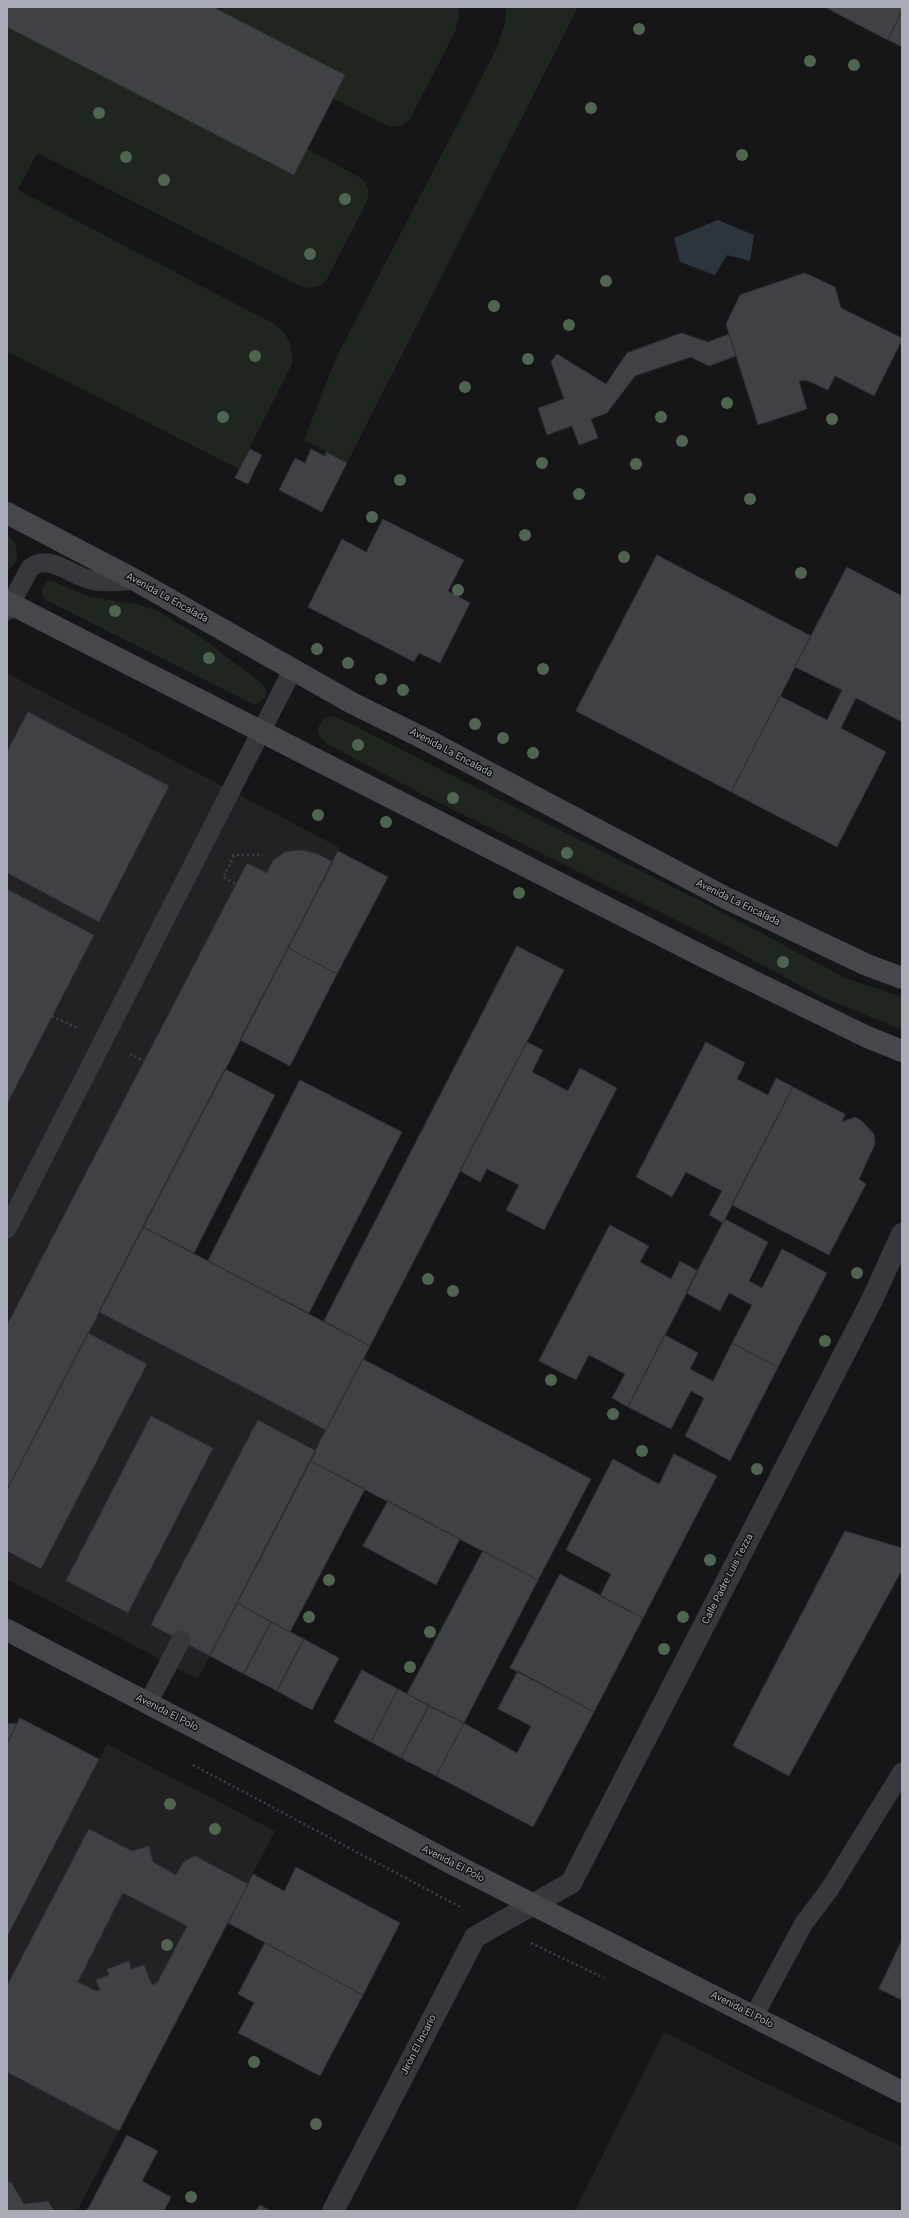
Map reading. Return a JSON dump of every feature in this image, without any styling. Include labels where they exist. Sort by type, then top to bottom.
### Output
[{"type":"main road","name":"Avenida La Encalada","points":[[7,513],[135,580],[352,703],[425,739],[726,898],[867,965],[902,978]]},
{"type":"main road","points":[[8,605],[261,731],[704,957],[867,1037],[902,1051]]},
{"type":"main road","name":"Avenida El Polo","points":[[7,1630],[532,1904],[902,2092]]},
{"type":"street","name":"Calle Padre Luis Tezza","points":[[532,1904],[571,1882],[872,1300],[902,1234]]},
{"type":"street","name":"Jirón El Incario","points":[[333,2211],[475,1937],[532,1904]]},
{"type":"lane","points":[[8,605],[30,568],[35,564],[52,564],[89,580],[135,580]]},
{"type":"lane","points":[[7,1229],[293,670]]},
{"type":"lane","points":[[148,1703],[181,1640]]},
{"type":"lane","points":[[754,2016],[804,1923],[829,1890],[902,1772]]},
{"type":"path","points":[[236,884],[223,877],[234,856],[263,855]]},
{"type":"shaded area","points":[[7,7],[458,7],[459,16],[455,32],[410,119],[400,126],[388,126],[333,98],[307,149],[361,178],[366,184],[368,191],[367,201],[327,279],[319,286],[308,288],[294,283],[37,153],[18,190],[274,324],[287,337],[291,346],[292,364],[239,469],[7,351]]},
{"type":"shaded area","points":[[506,7],[578,7],[347,463],[304,440],[336,358],[497,48],[505,22]]},
{"type":"shaded area","points":[[718,220],[754,235],[750,261],[727,255],[715,275],[680,262],[674,238]]},
{"type":"shaded area","points":[[7,535],[14,543],[17,558],[12,567],[7,570]]},
{"type":"shaded area","points":[[50,580],[90,597],[137,604],[156,610],[205,640],[264,685],[267,692],[265,698],[255,705],[46,600],[42,596],[42,588]]},
{"type":"shaded area","points":[[7,673],[340,848],[143,1227],[370,1346],[198,1679],[7,1579]]},
{"type":"shaded area","points":[[328,716],[343,720],[718,910],[845,978],[902,997],[902,1030],[822,997],[712,938],[420,793],[329,745],[321,738],[318,730],[320,723]]},
{"type":"shaded area","points":[[107,1744],[275,1831],[77,2211],[7,2211],[7,1938]]},
{"type":"shaded area","points":[[664,2032],[756,2079],[902,2147],[902,2211],[575,2211]]},
{"type":"building","points":[[7,7],[213,7],[345,75],[294,175],[7,27]]},
{"type":"building","points":[[825,7],[902,7],[902,11],[888,40]]},
{"type":"building","points":[[902,11],[902,47],[888,40]]},
{"type":"building","points":[[805,273],[835,287],[841,308],[902,338],[902,340],[874,396],[835,376],[828,390],[806,380],[799,381],[807,409],[758,425],[726,324],[740,295]]},
{"type":"building","points":[[682,333],[708,342],[729,334],[736,356],[709,366],[691,357],[635,376],[607,413],[591,419],[598,438],[579,445],[572,426],[547,435],[538,408],[564,399],[551,362],[557,354],[606,384],[627,353]]},
{"type":"building","points":[[250,449],[262,455],[248,484],[235,478]]},
{"type":"building","points":[[311,449],[325,456],[326,452],[347,463],[322,512],[279,490],[295,458],[305,463]]},
{"type":"building","points":[[383,519],[464,560],[448,591],[470,603],[440,663],[419,653],[414,662],[308,607],[342,539],[366,552]]},
{"type":"building","points":[[657,555],[811,636],[731,792],[576,711]]},
{"type":"building","points":[[847,567],[902,596],[902,722],[856,698],[841,728],[886,752],[837,847],[731,792],[780,696],[827,720],[842,690],[795,667]]},
{"type":"building","points":[[28,712],[169,786],[99,922],[7,873],[7,752]]},
{"type":"building","points":[[302,850],[318,854],[333,862],[7,1490],[7,1325],[247,863],[267,873],[273,860],[285,852]]},
{"type":"building","points":[[338,851],[388,877],[337,974],[288,948]]},
{"type":"building","points":[[7,889],[94,935],[7,1104]]},
{"type":"building","points":[[517,946],[564,970],[370,1346],[324,1321]]},
{"type":"building","points":[[288,948],[337,974],[290,1066],[240,1040]]},
{"type":"building","points":[[527,1042],[543,1050],[532,1072],[568,1091],[580,1068],[617,1088],[544,1230],[506,1210],[519,1185],[487,1169],[480,1182],[460,1171]]},
{"type":"building","points":[[706,1042],[745,1063],[737,1079],[768,1095],[776,1078],[793,1087],[723,1223],[709,1215],[722,1191],[686,1172],[672,1197],[636,1177]]},
{"type":"building","points":[[225,1069],[275,1095],[194,1253],[143,1227]]},
{"type":"building","points":[[300,1080],[402,1132],[309,1313],[208,1261]]},
{"type":"building","points":[[793,1087],[845,1114],[842,1122],[855,1117],[862,1121],[874,1134],[875,1144],[859,1179],[866,1184],[829,1255],[732,1205]]},
{"type":"building","points":[[725,1219],[768,1242],[749,1281],[762,1288],[782,1249],[827,1273],[778,1367],[732,1343],[752,1305],[729,1293],[720,1311],[686,1293]]},
{"type":"building","points":[[610,1225],[649,1246],[640,1262],[671,1279],[680,1261],[698,1271],[628,1407],[612,1398],[625,1374],[589,1355],[576,1380],[539,1361]]},
{"type":"building","points":[[143,1227],[370,1346],[326,1430],[99,1312]]},
{"type":"building","points":[[88,1333],[147,1364],[41,1569],[7,1551],[7,1490]]},
{"type":"building","points":[[665,1335],[698,1353],[690,1369],[713,1381],[732,1343],[778,1367],[730,1461],[685,1436],[704,1398],[691,1391],[671,1429],[628,1407]]},
{"type":"building","points":[[363,1359],[591,1479],[538,1580],[310,1461]]},
{"type":"building","points":[[151,1416],[213,1448],[128,1613],[66,1581]]},
{"type":"building","points":[[258,1420],[316,1451],[210,1656],[151,1625]]},
{"type":"building","points":[[674,1454],[717,1476],[643,1618],[600,1596],[611,1574],[566,1550],[613,1459],[659,1484]]},
{"type":"building","points":[[310,1461],[365,1489],[290,1632],[237,1603]]},
{"type":"building","points":[[388,1501],[460,1539],[436,1585],[363,1546]]},
{"type":"building","points":[[845,1531],[902,1548],[902,1570],[789,1776],[733,1746]]},
{"type":"building","points":[[483,1551],[538,1580],[464,1723],[407,1694]]},
{"type":"building","points":[[560,1574],[643,1618],[594,1712],[510,1668]]},
{"type":"building","points":[[237,1603],[271,1622],[244,1674],[210,1656]]},
{"type":"building","points":[[271,1622],[304,1639],[277,1691],[244,1674]]},
{"type":"building","points":[[304,1639],[339,1658],[312,1710],[277,1691]]},
{"type":"building","points":[[362,1670],[398,1689],[371,1742],[334,1722]]},
{"type":"building","points":[[518,1671],[594,1712],[533,1827],[436,1776],[464,1723],[517,1753],[531,1726],[498,1709]]},
{"type":"building","points":[[398,1689],[429,1706],[401,1758],[371,1742]]},
{"type":"building","points":[[429,1706],[464,1723],[436,1776],[401,1758]]},
{"type":"building","points":[[20,1718],[99,1759],[7,1937],[7,1744]]},
{"type":"building","points":[[7,1723],[17,1724],[7,1744]]},
{"type":"building","points":[[89,1829],[132,1851],[149,1846],[153,1862],[176,1875],[183,1862],[195,1856],[248,1884],[119,2131],[7,2072],[7,1986]],"holes":[[[123,1893],[187,1926],[157,1983],[152,1985],[144,1965],[131,1969],[129,1961],[107,1969],[109,1975],[96,1980],[100,1990],[96,1991],[78,1982]]]},
{"type":"building","points":[[296,1867],[400,1923],[363,1995],[228,1923],[253,1874],[284,1891]]},
{"type":"building","points":[[902,1940],[902,2000],[879,1989]]},
{"type":"building","points":[[265,1943],[363,1995],[320,2076],[238,2033],[254,2003],[238,1994]]},
{"type":"building","points":[[127,2135],[158,2151],[142,2181],[171,2197],[164,2211],[87,2211]]},
{"type":"building","points":[[7,2182],[11,2182],[24,2204],[48,2201],[54,2211],[7,2211]]},
{"type":"building","points":[[260,2205],[271,2211],[256,2211]]}]
